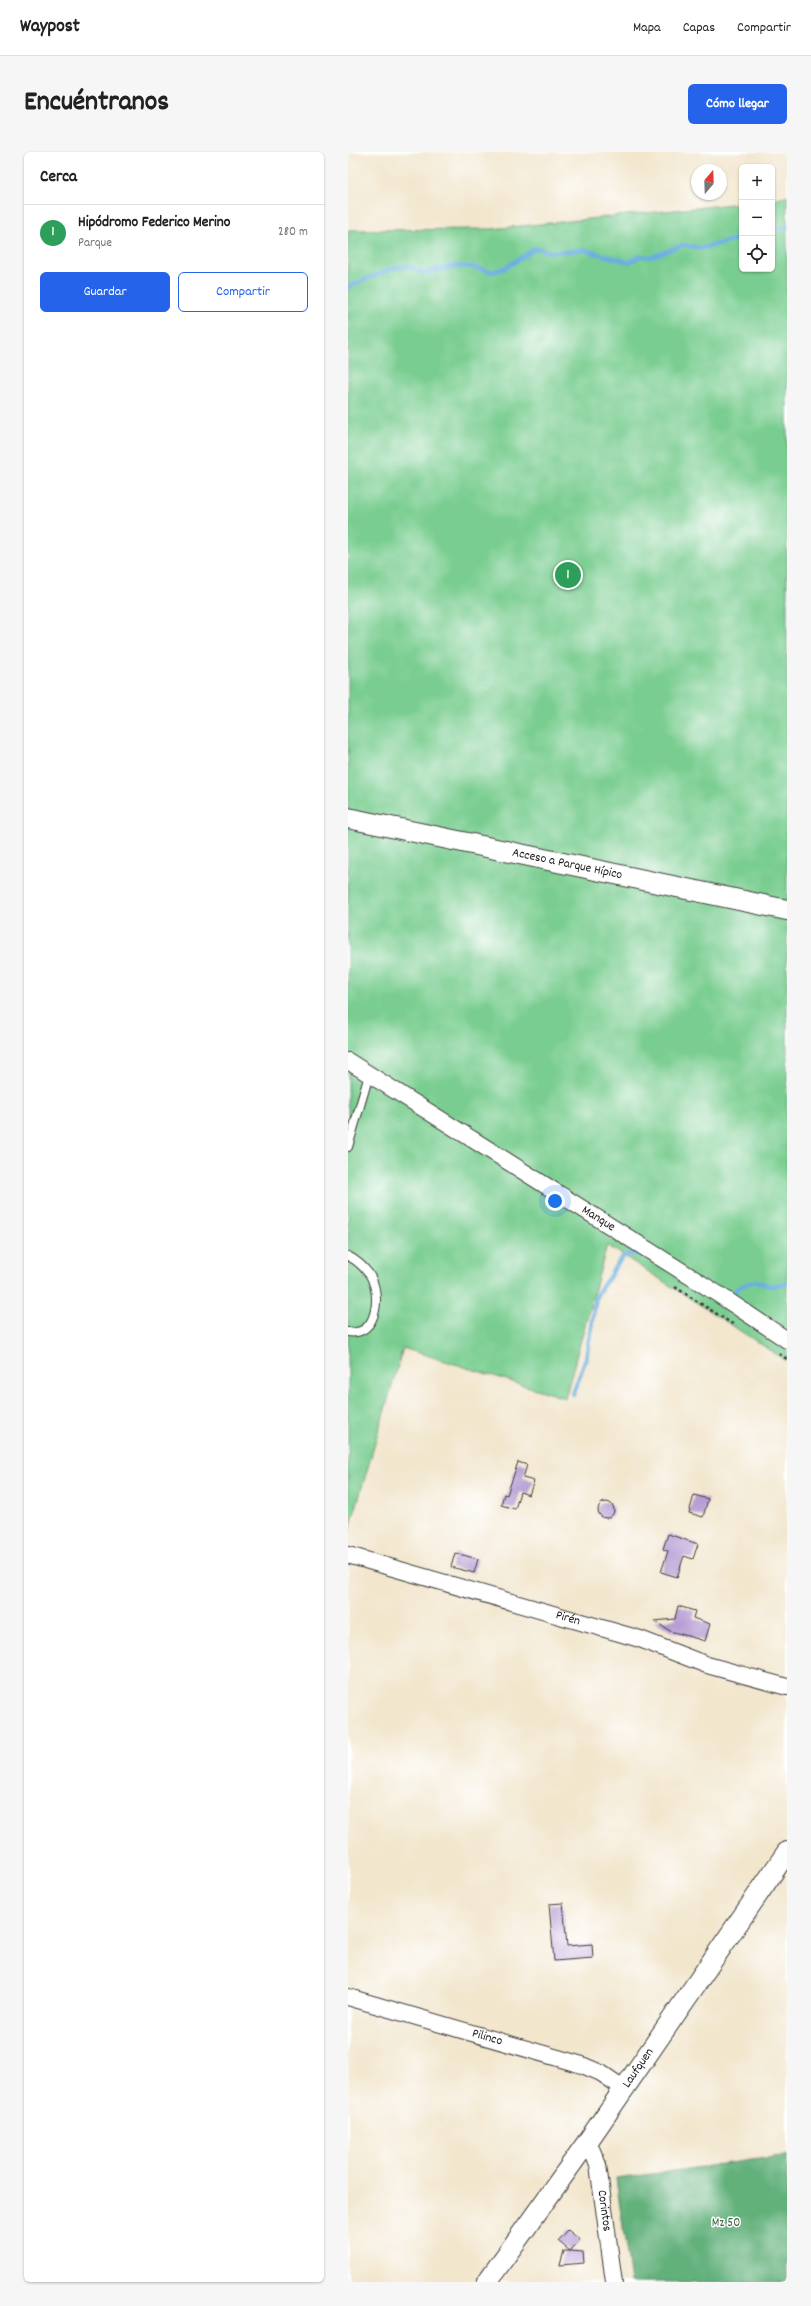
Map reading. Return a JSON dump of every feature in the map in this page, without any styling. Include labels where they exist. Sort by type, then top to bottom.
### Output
[{"type":"street","name":"Acceso a Parque Hípico","points":[[348,818],[787,910]]},
{"type":"street","name":"Manque","points":[[348,1062],[718,1294],[787,1340]]},
{"type":"street","name":"Pirén","points":[[348,1555],[640,1639],[707,1665],[787,1687]]},
{"type":"street","name":"Laufquen","points":[[487,2282],[588,2141],[787,1852]]},
{"type":"street","name":"Pilinco","points":[[348,1996],[582,2065],[600,2073],[624,2088]]},
{"type":"street","name":"Corintos","points":[[588,2141],[598,2165],[614,2282]]},
{"type":"lane","points":[[348,1147],[368,1075]]},
{"type":"lane","points":[[348,1256],[356,1260],[370,1275],[375,1293],[376,1307],[372,1323],[364,1330],[348,1332]]},
{"type":"green space","points":[[787,195],[787,1361],[607,1245],[565,1398],[403,1348],[348,1535],[348,230],[492,229],[739,203],[739,272],[775,272],[775,199]]},
{"type":"green space","name":"Mz 50","points":[[787,2155],[787,2282],[631,2282],[616,2179]]},
{"type":"building","points":[[518,1462],[527,1465],[523,1478],[534,1481],[529,1495],[520,1492],[515,1509],[501,1505],[504,1494],[507,1495]]},
{"type":"building","points":[[694,1495],[708,1499],[703,1517],[689,1513]]},
{"type":"building","points":[[603,1502],[609,1502],[614,1507],[612,1516],[609,1518],[603,1518],[598,1513],[598,1507]]},
{"type":"building","points":[[668,1534],[698,1544],[693,1559],[684,1556],[677,1577],[661,1572],[668,1551],[663,1549]]},
{"type":"building","points":[[455,1553],[478,1559],[474,1573],[451,1567]]},
{"type":"building","points":[[678,1606],[695,1611],[693,1618],[710,1624],[705,1641],[670,1631],[654,1621],[675,1619]]},
{"type":"building","points":[[563,1903],[567,1946],[592,1944],[593,1958],[554,1961],[549,1904]]},
{"type":"building","points":[[568,2230],[580,2240],[570,2251],[558,2241]]},
{"type":"building","points":[[564,2251],[583,2252],[584,2263],[560,2265]]},
{"type":"waterway","points":[[775,229],[787,227]]},
{"type":"waterway","points":[[348,287],[391,269],[405,266],[426,273],[454,266],[472,267],[492,272],[505,268],[536,248],[551,252],[584,250],[629,262],[640,256],[651,257],[683,245],[702,248],[739,239]]},
{"type":"waterway","points":[[573,1394],[586,1358],[597,1294],[621,1258],[630,1254],[645,1256]]},
{"type":"waterway","points":[[681,1280],[702,1292]]},
{"type":"waterway","points":[[727,1294],[733,1294],[739,1287],[755,1281],[771,1286],[787,1283]]},
{"type":"place","name":"Hipódromo Federico Merino","points":[[568,575]]}]
